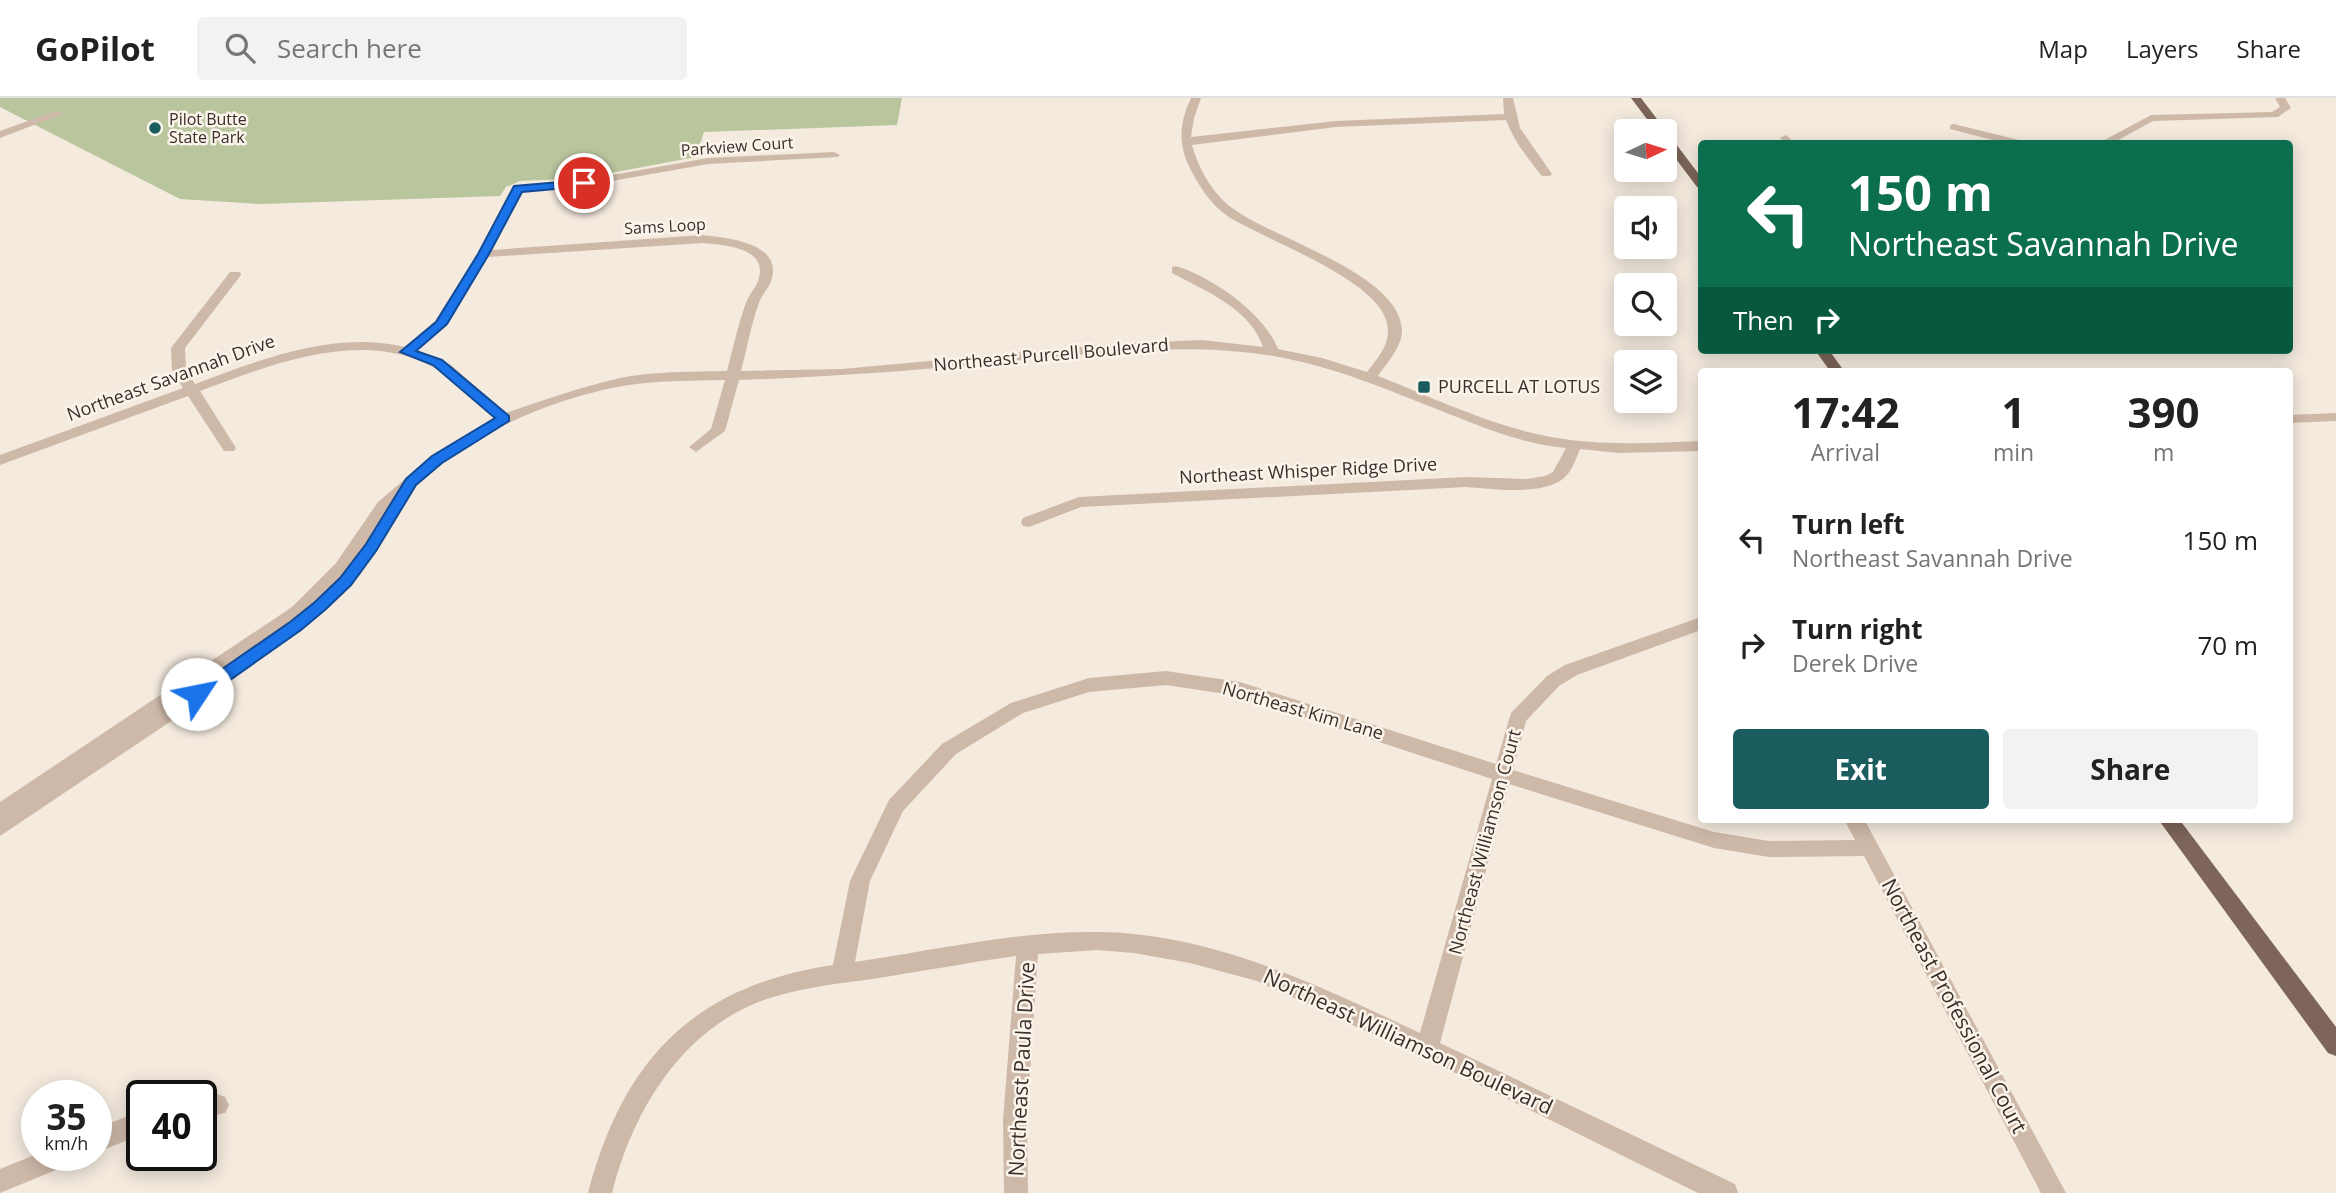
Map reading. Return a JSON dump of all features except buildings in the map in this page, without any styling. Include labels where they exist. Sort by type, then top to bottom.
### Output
[{"type":"main road","points":[[1636,98],[1652,119]]},
{"type":"main road","points":[[1677,152],[1698,181]]},
{"type":"main road","points":[[2171,823],[2336,1045]]},
{"type":"street","points":[[1196,98],[1184,126],[1185,141],[1192,163],[1208,191],[1234,215],[1350,274],[1378,296],[1388,310],[1395,326],[1394,338],[1370,378]]},
{"type":"street","points":[[1508,98],[1510,117],[1534,159],[1546,173]]},
{"type":"street","points":[[2110,140],[2151,118],[2274,115],[2286,108],[2280,98]]},
{"type":"street","points":[[0,135],[60,113]]},
{"type":"street","points":[[1185,141],[1336,124],[1510,117]]},
{"type":"street","points":[[1954,127],[2007,140]]},
{"type":"street","name":"Parkview Court","points":[[484,254],[518,189],[584,183],[708,161],[834,155]]},
{"type":"street","name":"Sams Loop","points":[[484,254],[703,239],[735,243],[755,251],[765,263],[766,278],[753,302],[733,375]]},
{"type":"street","points":[[407,352],[440,324],[484,254]]},
{"type":"street","points":[[1176,270],[1238,306],[1269,338],[1272,352]]},
{"type":"street","points":[[229,448],[179,370],[178,348],[236,275]]},
{"type":"street","name":"Northeast Purcell Boulevard","points":[[0,813],[298,611],[342,567],[384,506],[437,460],[504,419],[578,393],[622,382],[667,377],[842,373],[1167,344],[1211,345],[1272,352],[1317,361],[1370,378],[1505,431],[1574,446],[1698,446]]},
{"type":"street","name":"Northeast Savannah Drive","points":[[0,460],[272,360],[357,347],[407,352],[438,363],[504,419]]},
{"type":"street","points":[[696,447],[718,431],[733,375]]},
{"type":"street","points":[[2293,419],[2336,417]]},
{"type":"street","name":"Northeast Whisper Ridge Drive","points":[[1029,522],[1079,502],[1466,482],[1523,484],[1544,481],[1559,475],[1574,446]]},
{"type":"street","name":"Northeast Purcell Boulevard","points":[[0,828],[296,626],[356,569],[411,482]]},
{"type":"street","name":"Northeast Williamson Court","points":[[1428,1047],[1518,718],[1553,681],[1570,670],[1698,624]]},
{"type":"street","name":"Northeast Kim Lane","points":[[842,974],[860,881],[895,806],[949,749],[1017,708],[1089,685],[1166,678],[1240,689],[1503,772],[1603,807],[1714,840],[1769,849],[1869,848]]},
{"type":"street","name":"Northeast Professional Court","points":[[1856,823],[2054,1193]]},
{"type":"street","name":"Northeast Williamson Boulevard","points":[[600,1193],[607,1160],[640,1090],[682,1039],[734,1003],[786,983],[1028,945],[1100,941],[1170,948],[1248,968],[1428,1047],[1726,1193]]},
{"type":"street","name":"Northeast Paula Drive","points":[[1016,1193],[1015,1120],[1028,945]]},
{"type":"street","points":[[0,1181],[25,1171]]},
{"type":"green space","points":[[0,98],[902,98],[897,125],[704,132],[696,157],[584,178],[520,181],[506,187],[500,196],[261,204],[180,199],[0,107]]},
{"type":"place","name":"Pilot Butte State Park","points":[[155,128]]},
{"type":"place","name":"PURCELL AT LOTUS","points":[[1424,387]]},
{"type":"route","points":[[197,694],[256,655],[320,606],[345,582],[371,548],[411,482],[437,460],[504,419],[438,363],[407,352],[440,324],[484,254],[518,189],[584,183]]}]
